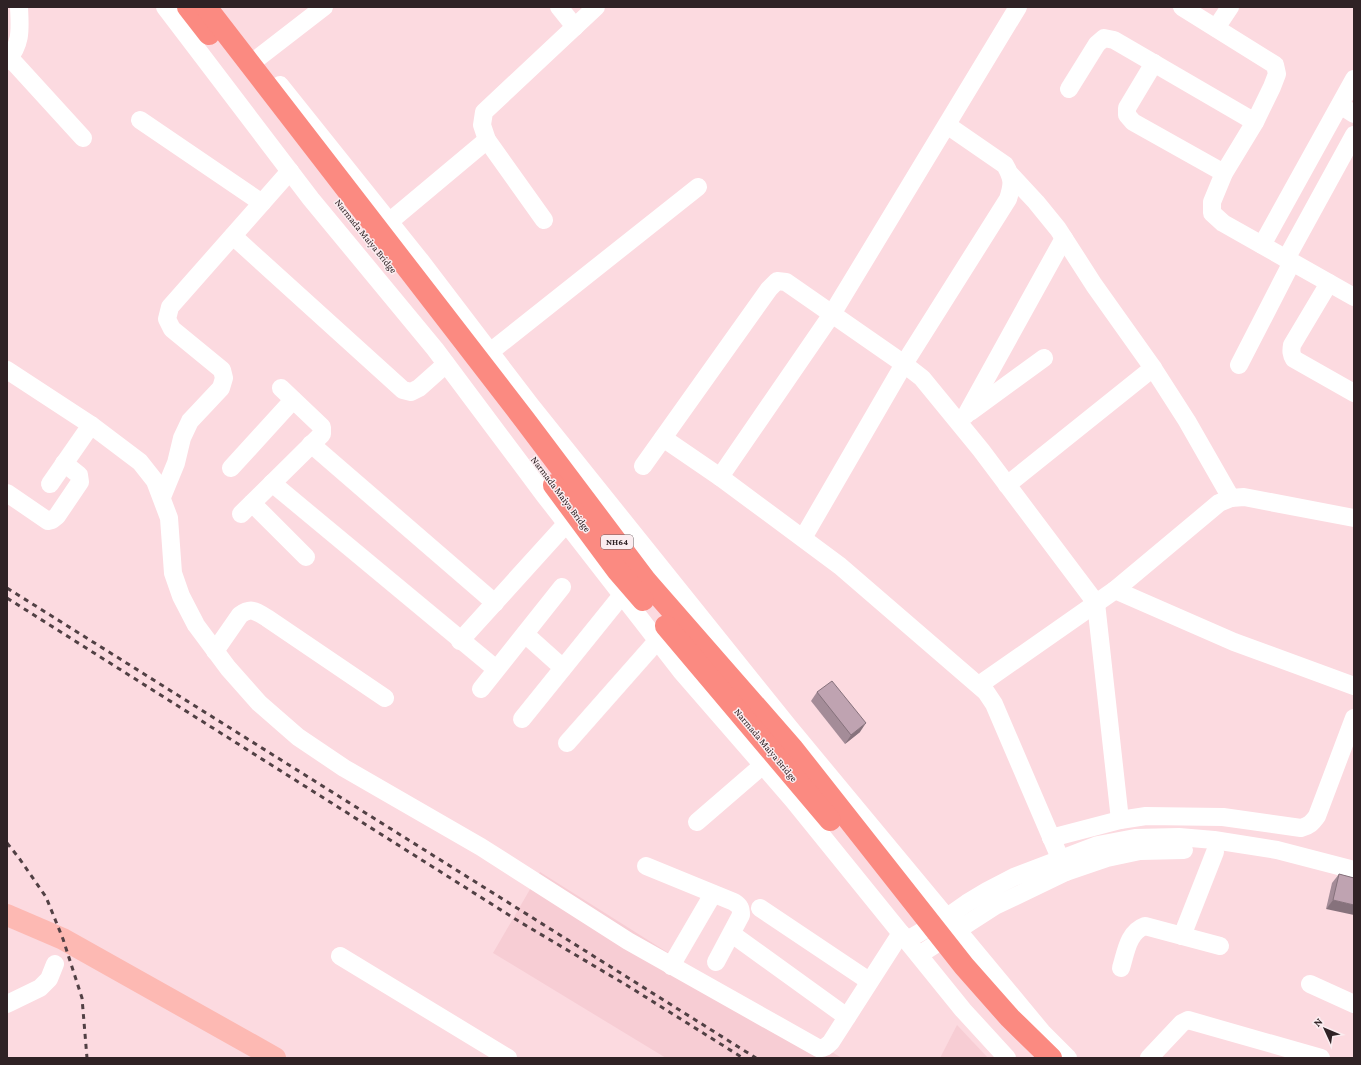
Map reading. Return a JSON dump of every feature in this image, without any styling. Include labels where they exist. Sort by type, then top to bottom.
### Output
[{"type":"highway","name":"Narmada Maiya Bridge","points":[[188,7],[284,134],[404,284],[617,570],[849,842],[975,1002],[1030,1058]]},
{"type":"highway","name":"NH64","points":[[206,7],[524,419],[646,581],[793,749],[964,966],[1010,1018],[1050,1058]]},
{"type":"main road","points":[[7,915],[34,925],[63,939],[275,1058]]},
{"type":"street","points":[[19,7],[20,32],[17,46],[9,59],[83,138]]},
{"type":"street","name":"NH64","points":[[165,7],[290,171],[446,364],[566,524],[681,671],[793,800],[963,1010],[1007,1058]]},
{"type":"street","points":[[216,7],[389,222],[532,407],[788,726],[1042,1032],[1068,1058]]},
{"type":"street","points":[[258,58],[324,7]]},
{"type":"street","points":[[559,7],[575,27]]},
{"type":"street","points":[[544,220],[487,140],[482,125],[484,112],[596,7]]},
{"type":"street","points":[[720,477],[832,314],[1018,7]]},
{"type":"street","points":[[1182,7],[1275,65],[1276,74],[1272,87],[1255,122],[1224,173],[1212,202],[1212,213],[1223,223],[1329,283],[1353,294]]},
{"type":"street","points":[[1216,28],[1230,7]]},
{"type":"street","points":[[1069,89],[1097,44],[1104,38],[1114,40],[1255,122]]},
{"type":"street","points":[[1154,63],[1127,108],[1127,115],[1133,122],[1224,173]]},
{"type":"street","points":[[1262,245],[1347,109],[1354,79]]},
{"type":"street","points":[[140,120],[262,203]]},
{"type":"street","points":[[946,125],[1006,165],[1011,175],[1036,202],[1064,238],[1094,285],[1153,368],[1187,421],[1231,498]]},
{"type":"street","points":[[1239,364],[1289,260],[1354,135]]},
{"type":"street","points":[[389,222],[487,140]]},
{"type":"street","points":[[162,497],[176,464],[182,438],[190,421],[221,388],[224,378],[222,370],[172,329],[167,319],[170,307],[290,171]]},
{"type":"street","points":[[803,538],[904,364],[1008,199],[1012,186],[1011,175]]},
{"type":"street","points":[[490,352],[698,187]]},
{"type":"street","points":[[233,236],[403,390],[410,392],[419,388],[446,364]]},
{"type":"street","points":[[962,418],[1064,238]]},
{"type":"street","points":[[644,466],[769,289],[777,281],[786,282],[904,364],[922,378],[962,418],[1007,485],[1096,603],[1120,820]]},
{"type":"street","points":[[1329,283],[1292,345],[1292,355],[1294,359],[1354,393]]},
{"type":"street","points":[[962,418],[1044,358]]},
{"type":"street","points":[[1007,485],[1153,368]]},
{"type":"street","points":[[7,370],[91,424],[140,462],[155,481],[162,497],[169,518],[173,573],[181,596],[196,625],[228,668],[259,702],[298,737],[344,768],[481,847],[628,941],[818,1048],[822,1049],[828,1046],[870,981],[904,936],[952,924],[995,906],[1098,845],[1135,838],[1179,837],[1214,840],[1277,850],[1354,870]]},
{"type":"street","points":[[231,468],[287,394],[322,427],[322,434],[247,508],[306,557]]},
{"type":"street","points":[[50,484],[91,424]]},
{"type":"street","points":[[663,438],[720,477],[840,566],[986,692],[994,704],[1064,865]]},
{"type":"street","points":[[312,444],[495,603]]},
{"type":"street","points":[[7,493],[48,521],[52,520],[57,516],[80,482],[79,475],[64,463]]},
{"type":"street","points":[[272,483],[460,641],[496,669]]},
{"type":"street","points":[[979,685],[1115,590],[1220,503],[1231,498],[1244,497],[1354,518]]},
{"type":"street","points":[[460,641],[566,524]]},
{"type":"street","points":[[481,689],[562,587]]},
{"type":"street","points":[[1115,590],[1234,642],[1354,686]]},
{"type":"street","points":[[522,719],[622,595]]},
{"type":"street","points":[[216,651],[240,615],[245,611],[251,610],[260,613],[385,698]]},
{"type":"street","points":[[525,634],[563,668]]},
{"type":"street","points":[[567,743],[657,641]]},
{"type":"street","points":[[1051,838],[1120,820],[1146,816],[1223,817],[1301,828],[1307,827],[1317,816],[1354,718]]},
{"type":"street","points":[[697,822],[763,765]]},
{"type":"street","points":[[1064,865],[1140,851],[1177,849],[1215,852],[1278,863],[1354,880]]},
{"type":"street","points":[[1182,936],[1215,852]]},
{"type":"street","points":[[646,866],[739,906],[741,915],[716,962]]},
{"type":"street","points":[[671,966],[713,894]]},
{"type":"street","points":[[760,908],[870,981]]},
{"type":"street","points":[[919,955],[952,924]]},
{"type":"street","points":[[1121,968],[1131,936],[1139,928],[1146,926],[1220,946]]},
{"type":"street","points":[[732,934],[847,1017]]},
{"type":"street","points":[[340,956],[508,1058]]},
{"type":"street","points":[[7,1004],[40,988],[49,979],[55,964]]},
{"type":"street","points":[[1310,984],[1354,1004]]},
{"type":"street","points":[[1149,1058],[1182,1023],[1188,1020],[1321,1058]]},
{"type":"shaded area","points":[[540,872],[743,1000],[842,1058],[666,1058],[493,953]]},
{"type":"shaded area","points":[[957,1025],[988,1058],[940,1058]]},
{"type":"building","points":[[832,681],[866,723],[851,735],[817,692]]},
{"type":"building","points":[[1339,874],[1354,878],[1354,905],[1333,900]]},
{"type":"railway","points":[[7,588],[756,1058]]},
{"type":"railway","points":[[7,598],[520,922],[628,986],[743,1058]]},
{"type":"railway","points":[[7,843],[46,897],[63,939],[82,998],[87,1058]]}]
